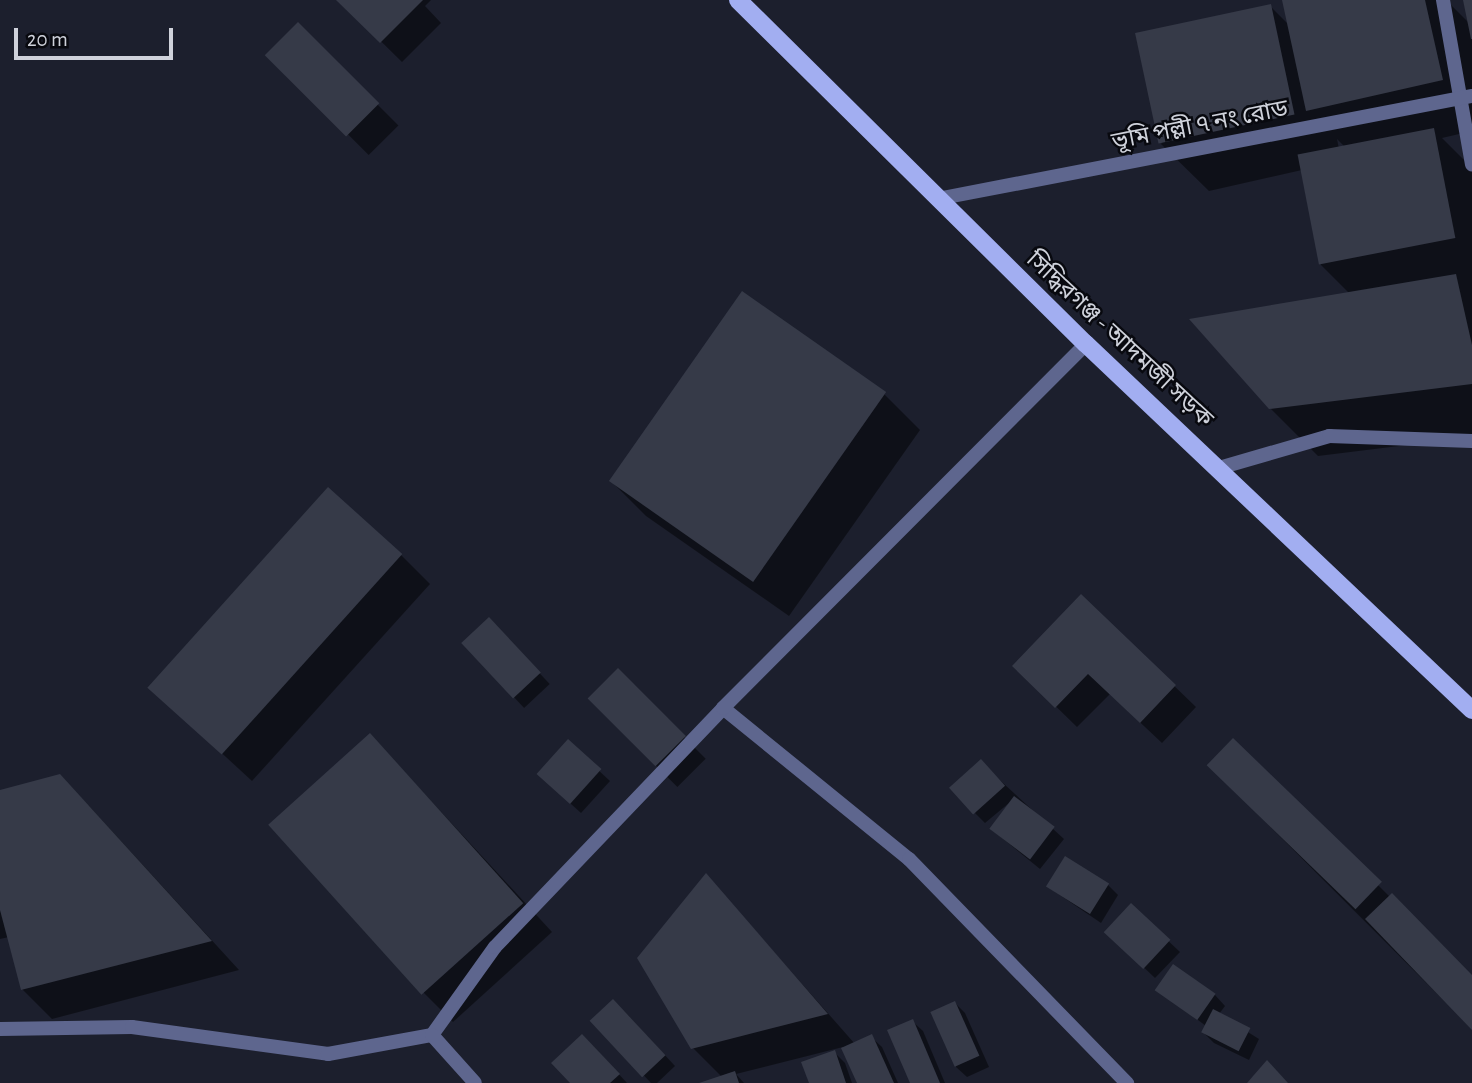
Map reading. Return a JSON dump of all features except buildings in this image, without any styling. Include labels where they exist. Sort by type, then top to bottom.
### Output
[{"type":"main road","name":"সিদ্ধিরগঞ্জ - আদমজী সড়ক","points":[[738,0],[1086,345],[1472,709]]},
{"type":"street","points":[[1443,0],[1466,97],[1472,164]]},
{"type":"street","name":"ভূমি পল্লী ৭ নং রোড","points":[[937,198],[1466,97]]},
{"type":"street","points":[[0,1029],[132,1027],[328,1054],[432,1035],[495,947],[723,708],[1086,345]]},
{"type":"street","points":[[1219,468],[1329,436],[1472,441]]},
{"type":"street","points":[[723,708],[909,859],[1127,1083]]},
{"type":"street","points":[[432,1035],[475,1083]]}]
